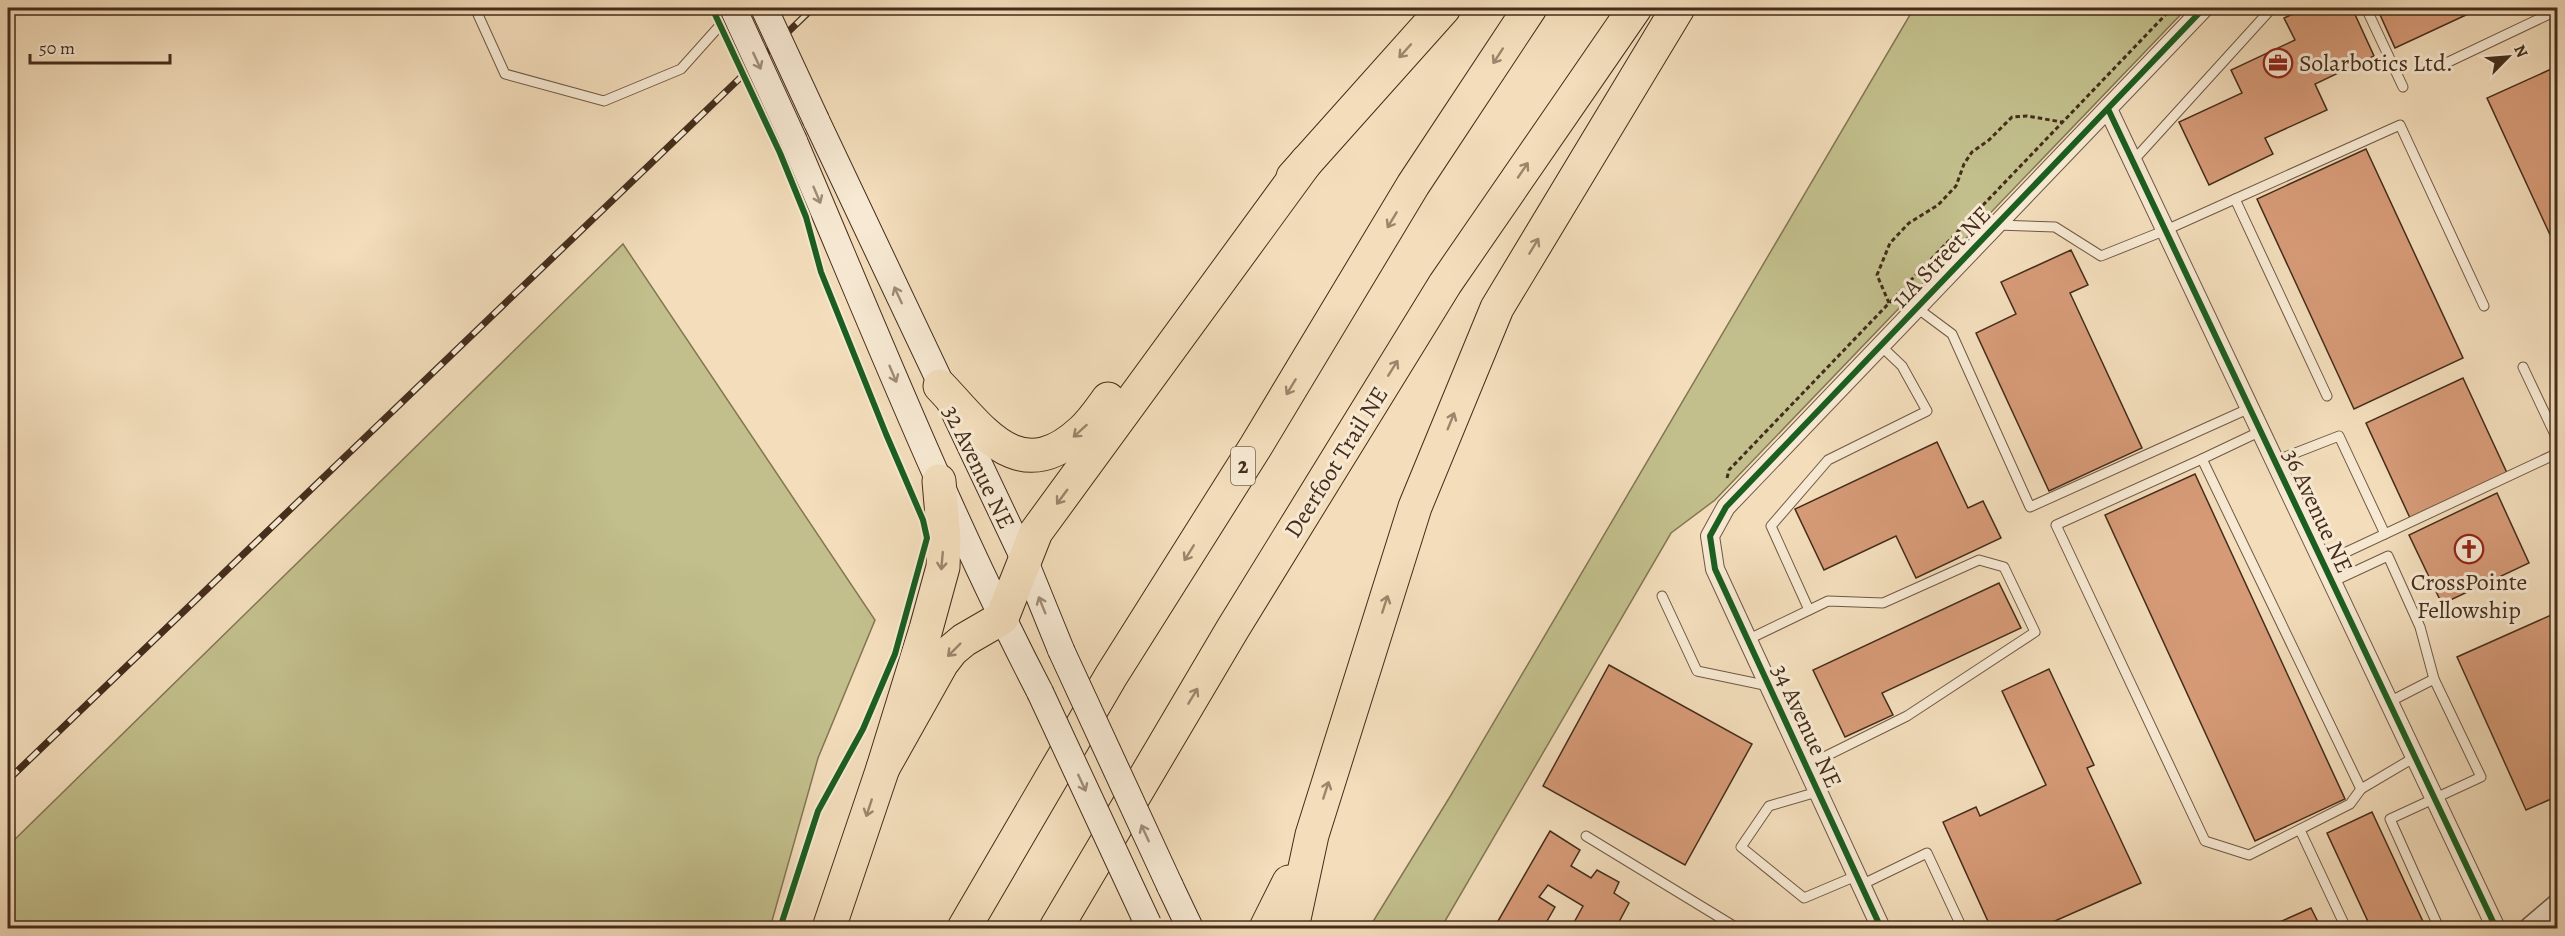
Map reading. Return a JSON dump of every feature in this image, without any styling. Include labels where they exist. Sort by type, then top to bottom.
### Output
[{"type":"highway","points":[[940,386],[981,430],[1004,449],[1023,455],[1042,455],[1061,447],[1082,431],[1306,161],[1444,8]]},
{"type":"highway","name":"2","points":[[964,928],[1111,676],[1256,446],[1413,185],[1530,8]]},
{"type":"highway","name":"Deerfoot Trail NE","points":[[1056,928],[1227,640],[1445,284],[1635,8]]},
{"type":"highway","points":[[1292,928],[1312,835],[1415,507],[1497,308],[1678,8]]},
{"type":"highway","points":[[883,768],[942,663],[952,650],[1002,618],[1036,532],[1306,161]]},
{"type":"highway","points":[[829,928],[883,768],[943,567],[944,539],[939,482]]},
{"type":"highway","points":[[1266,928],[1312,835]]},
{"type":"main road","name":"32 Avenue NE","points":[[734,8],[794,141],[939,482],[1149,926]]},
{"type":"main road","name":"32 Avenue NE","points":[[764,8],[940,386],[1024,559],[1061,650],[1190,928]]},
{"type":"street","name":"11A Street NE","points":[[1710,537],[1726,507],[1736,496],[2204,8]]},
{"type":"street","name":"36 Avenue NE","points":[[2108,108],[2496,928]]},
{"type":"street","name":"34 Avenue NE","points":[[1710,537],[1714,569],[1880,928]]},
{"type":"street","points":[[2531,928],[2558,905]]},
{"type":"lane","points":[[475,8],[505,74],[604,101],[681,69],[734,8]]},
{"type":"lane","points":[[2133,161],[2272,8]]},
{"type":"lane","points":[[2366,8],[2403,87]]},
{"type":"lane","points":[[2442,66],[2558,10]]},
{"type":"lane","points":[[1997,225],[2055,227],[2101,256],[2166,230],[2400,125],[2484,306]]},
{"type":"lane","points":[[2235,199],[2327,396]]},
{"type":"lane","points":[[1917,308],[1952,334],[2030,507],[2250,408]]},
{"type":"lane","points":[[1809,610],[1771,526],[1828,460],[1927,411],[1902,366],[1881,346]]},
{"type":"lane","points":[[2523,368],[2558,441]]},
{"type":"lane","points":[[2261,432],[2056,525],[2205,841],[2249,855],[2350,804],[2361,789],[2415,758]]},
{"type":"lane","points":[[2275,460],[2339,436],[2385,534]]},
{"type":"lane","points":[[2323,563],[2558,453]]},
{"type":"lane","points":[[2202,459],[2361,789]]},
{"type":"lane","points":[[2332,582],[2388,556],[2420,627],[2434,680],[2481,777],[2390,819],[2439,928]]},
{"type":"lane","points":[[1747,640],[1828,601],[1883,603],[1979,560],[2004,567],[2035,632],[1906,716],[1806,766]]},
{"type":"lane","points":[[1662,596],[1697,671],[1769,686]]},
{"type":"lane","points":[[2389,702],[2434,680]]},
{"type":"lane","points":[[1817,792],[1768,806],[1741,847],[1804,898],[1927,853],[1962,928]]},
{"type":"lane","points":[[2300,830],[2346,928]]},
{"type":"lane","points":[[1586,836],[1737,928]]},
{"type":"path","points":[[1736,496],[1728,490],[1726,481],[1729,470],[2172,8]]},
{"type":"path","points":[[1889,303],[1877,275],[1890,243],[1909,222],[1938,205],[1956,186],[1964,164],[1972,152],[1989,140],[2012,117],[2027,116],[2062,122]]},
{"type":"shaded area","points":[[1914,8],[2187,8],[1715,500],[1671,533],[1441,928],[1369,928],[1451,795]]},
{"type":"shaded area","points":[[623,244],[875,620],[818,758],[770,928],[8,928],[8,846]]},
{"type":"building","points":[[2306,8],[2352,8],[2374,56],[2315,84],[2327,110],[2265,138],[2273,154],[2209,185],[2179,122],[2242,93],[2231,70],[2295,40],[2284,18]]},
{"type":"building","points":[[2377,8],[2481,8],[2395,48]]},
{"type":"building","points":[[2558,66],[2558,252],[2487,98]]},
{"type":"building","points":[[2366,149],[2463,358],[2354,409],[2257,199]]},
{"type":"building","points":[[2071,250],[2088,285],[2070,293],[2142,448],[2049,491],[1976,333],[2016,314],[2001,282]]},
{"type":"building","points":[[2463,378],[2507,473],[2410,518],[2366,423]]},
{"type":"building","points":[[1937,442],[1968,508],[1983,501],[2001,538],[1916,578],[1896,536],[1824,570],[1795,509]]},
{"type":"building","points":[[2195,474],[2345,799],[2255,841],[2105,515]]},
{"type":"building","name":"CrossPointe Fellowship","points":[[2497,493],[2529,563],[2442,604],[2409,535]]},
{"type":"building","points":[[1999,583],[2021,628],[1882,693],[1893,715],[1845,737],[1813,670]]},
{"type":"building","points":[[2558,612],[2558,796],[2526,810],[2457,657]]},
{"type":"building","points":[[1609,665],[1752,744],[1685,865],[1543,786]]},
{"type":"building","points":[[2049,669],[2094,765],[2087,768],[2141,883],[2039,928],[1991,928],[1943,822],[1976,807],[1980,816],[2046,785],[2002,691]]},
{"type":"building","points":[[2372,812],[2426,928],[2371,928],[2327,833]]},
{"type":"building","points":[[1550,831],[1580,850],[1571,866],[1591,878],[1597,870],[1619,882],[1614,893],[1629,903],[1619,922],[1626,928],[1571,928],[1583,906],[1548,885],[1539,897],[1555,907],[1543,928],[1494,928]]},
{"type":"building","points":[[2311,908],[2321,928],[2266,928]]},
{"type":"railway","points":[[8,780],[813,8]]},
{"type":"cycle path","points":[[712,8],[780,153],[806,217],[821,272],[923,520],[927,538],[895,654],[863,729],[818,811],[780,928]]},
{"type":"cycle path","points":[[1881,928],[1715,569],[1710,536],[1726,507],[2204,8]]},
{"type":"cycle path","points":[[2108,109],[2496,928]]},
{"type":"place","name":"Solarbotics Ltd.","points":[[2278,63]]},
{"type":"place","name":"CrossPointe Fellowship","points":[[2469,549]]}]
